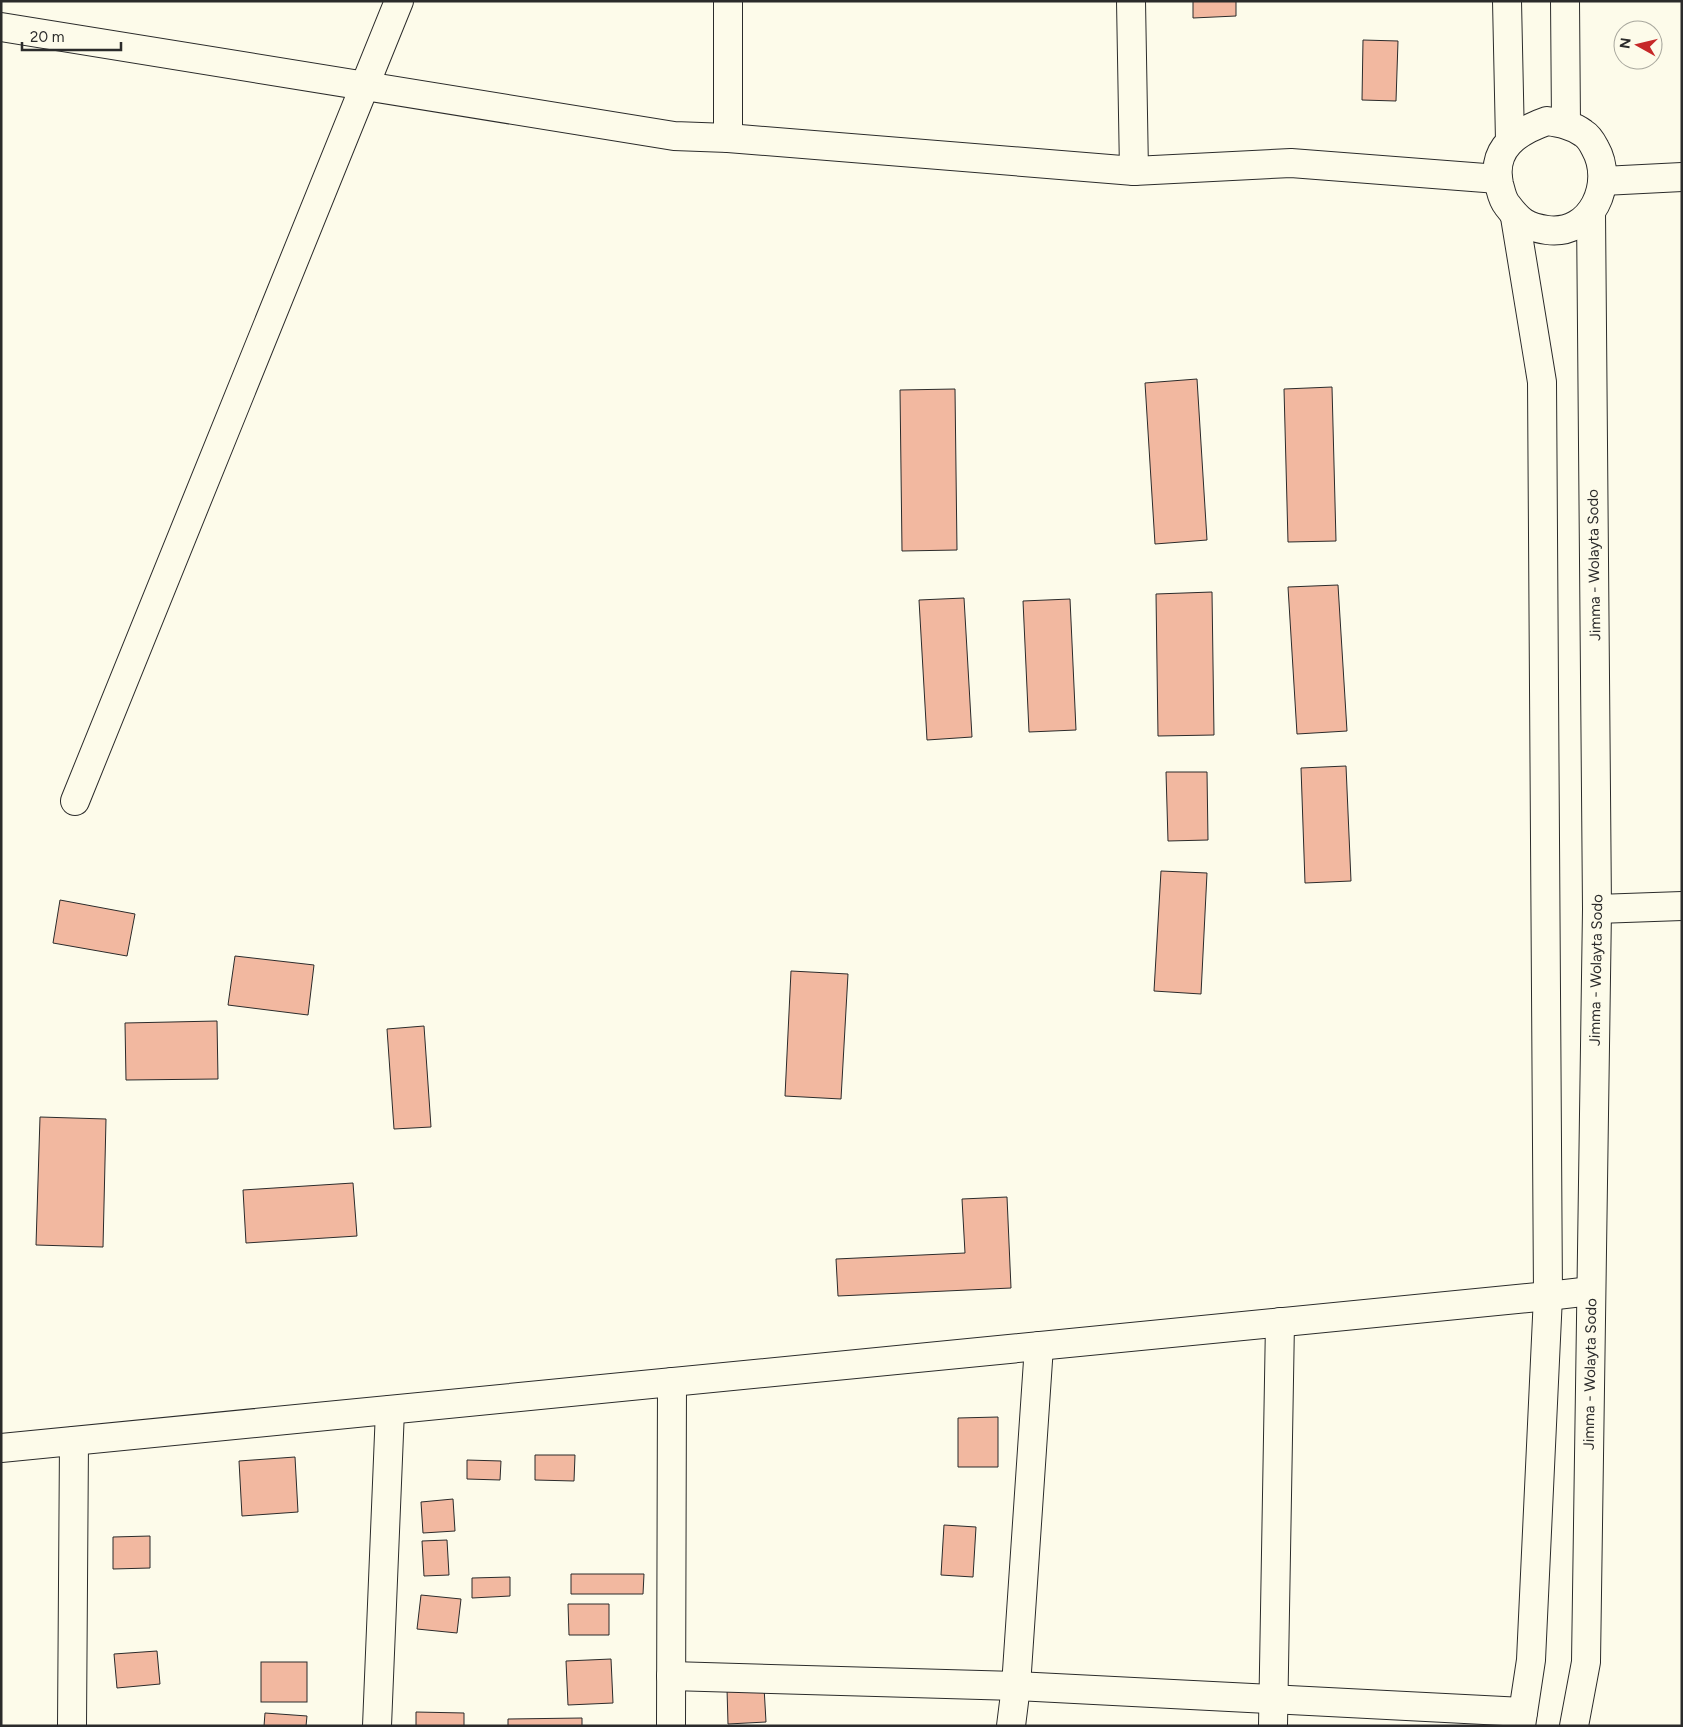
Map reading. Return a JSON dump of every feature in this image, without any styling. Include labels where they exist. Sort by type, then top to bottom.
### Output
[{"type":"main road","points":[[75,801],[399,1]]},
{"type":"main road","points":[[728,1],[728,138]]},
{"type":"main road","points":[[1131,1],[1134,171]]},
{"type":"main road","name":"Jimma - Wolayta Sodo","points":[[1506,1],[1510,141]]},
{"type":"main road","points":[[1565,1],[1566,124]]},
{"type":"main road","points":[[1,27],[674,136],[728,138],[1134,171],[1291,163],[1498,179]]},
{"type":"main road","name":"Jimma - Wolayta Sodo","points":[[1547,121],[1566,124],[1585,134],[1593,145],[1600,157],[1603,181],[1591,212],[1580,223],[1572,228],[1556,231],[1537,229],[1515,217],[1503,201],[1498,179],[1499,163],[1503,151],[1510,141],[1527,128],[1547,121]]},
{"type":"main road","points":[[1603,181],[1682,177]]},
{"type":"main road","name":"Jimma - Wolayta Sodo","points":[[1574,1726],[1586,1662],[1597,909],[1591,212]]},
{"type":"main road","name":"Jimma - Wolayta Sodo","points":[[1515,217],[1542,382],[1548,1296],[1531,1660],[1522,1719]]},
{"type":"main road","points":[[1597,909],[1682,906]]},
{"type":"main road","points":[[1,1448],[1591,1291]]},
{"type":"main road","points":[[1273,1726],[1280,1322]]},
{"type":"main road","points":[[1011,1726],[1016,1686],[1039,1346]]},
{"type":"main road","points":[[671,1726],[672,1382]]},
{"type":"main road","points":[[378,1726],[390,1410]]},
{"type":"main road","points":[[72,1726],[74,1441]]},
{"type":"main road","points":[[671,1676],[1016,1686],[1273,1699],[1522,1719]]},
{"type":"building","points":[[1193,1],[1236,1],[1236,16],[1193,18]]},
{"type":"building","points":[[1363,40],[1398,41],[1396,101],[1362,100]]},
{"type":"building","points":[[1197,379],[1207,540],[1155,544],[1145,383]]},
{"type":"building","points":[[1332,387],[1336,541],[1288,542],[1284,389]]},
{"type":"building","points":[[955,389],[957,550],[902,551],[900,390]]},
{"type":"building","points":[[1338,585],[1347,731],[1297,734],[1288,587]]},
{"type":"building","points":[[1212,592],[1214,735],[1158,736],[1156,594]]},
{"type":"building","points":[[964,598],[972,737],[927,740],[919,600]]},
{"type":"building","points":[[1070,599],[1076,730],[1029,732],[1023,601]]},
{"type":"building","points":[[1346,766],[1351,881],[1305,883],[1301,768]]},
{"type":"building","points":[[1166,772],[1207,772],[1208,840],[1168,841]]},
{"type":"building","points":[[1161,871],[1207,873],[1201,994],[1154,991]]},
{"type":"building","points":[[60,900],[135,914],[127,956],[53,943]]},
{"type":"building","points":[[235,956],[314,965],[308,1015],[228,1005]]},
{"type":"building","points":[[791,971],[848,974],[841,1099],[785,1096]]},
{"type":"building","points":[[217,1021],[218,1079],[126,1080],[125,1023]]},
{"type":"building","points":[[424,1026],[431,1127],[394,1129],[387,1029]]},
{"type":"building","points":[[40,1117],[106,1119],[103,1247],[36,1245]]},
{"type":"building","points":[[353,1183],[357,1236],[246,1243],[243,1190]]},
{"type":"building","points":[[1007,1197],[1011,1288],[838,1296],[836,1259],[965,1253],[962,1199]]},
{"type":"building","points":[[998,1417],[998,1467],[958,1467],[958,1418]]},
{"type":"building","points":[[535,1455],[575,1455],[574,1481],[535,1480]]},
{"type":"building","points":[[295,1457],[298,1512],[242,1516],[239,1461]]},
{"type":"building","points":[[467,1460],[501,1461],[500,1480],[467,1479]]},
{"type":"building","points":[[453,1499],[455,1531],[423,1533],[421,1502]]},
{"type":"building","points":[[944,1525],[976,1527],[973,1577],[941,1575]]},
{"type":"building","points":[[150,1536],[150,1568],[113,1569],[113,1537]]},
{"type":"building","points":[[447,1540],[449,1575],[424,1576],[422,1541]]},
{"type":"building","points":[[571,1574],[644,1574],[643,1594],[571,1594]]},
{"type":"building","points":[[510,1577],[510,1596],[472,1598],[472,1578]]},
{"type":"building","points":[[421,1595],[461,1599],[457,1633],[417,1629]]},
{"type":"building","points":[[568,1604],[609,1604],[609,1635],[569,1635]]},
{"type":"building","points":[[157,1651],[160,1684],[117,1688],[114,1654]]},
{"type":"building","points":[[611,1659],[613,1703],[568,1705],[566,1661]]},
{"type":"building","points":[[261,1662],[307,1662],[307,1702],[261,1702]]},
{"type":"building","points":[[764,1687],[766,1722],[728,1724],[727,1689]]},
{"type":"building","points":[[416,1712],[464,1713],[464,1726],[416,1726]]},
{"type":"building","points":[[265,1713],[307,1716],[306,1726],[264,1726]]},
{"type":"building","points":[[582,1718],[582,1726],[508,1726],[508,1719]]}]
